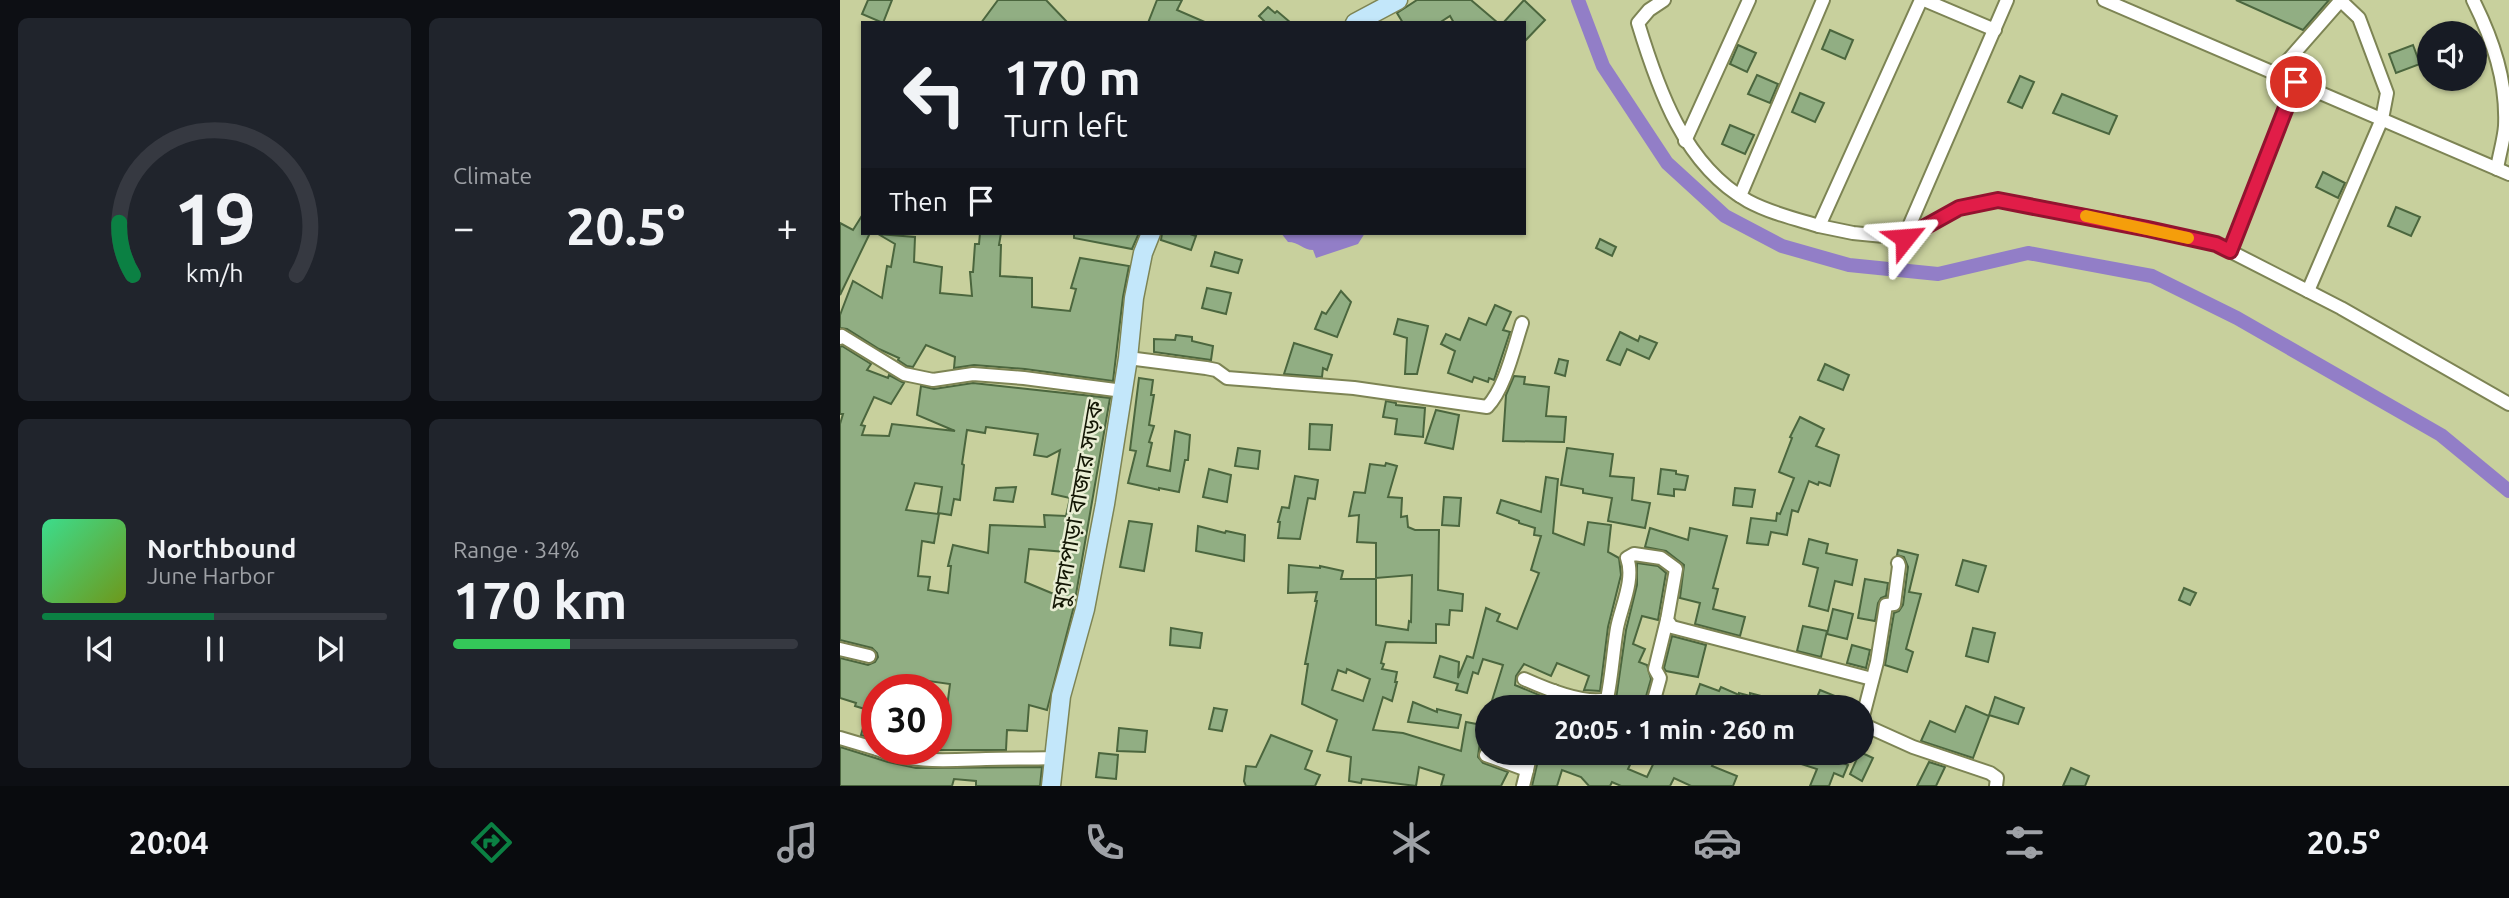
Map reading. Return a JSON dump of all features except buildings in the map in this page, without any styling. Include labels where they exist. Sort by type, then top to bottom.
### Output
[{"type":"street","points":[[1359,21],[1398,0]]},
{"type":"street","points":[[1664,0],[1649,10],[1638,23],[1654,77],[1685,141],[1713,173],[1740,197],[1778,214],[1853,233],[1905,238],[1959,208],[1998,200],[2216,244],[2308,291],[2509,404]]},
{"type":"street","points":[[1685,141],[1749,0]]},
{"type":"street","points":[[1740,197],[1824,0]]},
{"type":"street","points":[[1819,226],[1923,0],[1996,30]]},
{"type":"street","points":[[1905,238],[2007,0]]},
{"type":"street","points":[[2104,0],[2503,172],[2504,80],[2488,29],[2473,0]]},
{"type":"street","points":[[2276,74],[2341,0],[2359,18],[2388,93],[2382,119],[2308,291]]},
{"type":"street","points":[[2230,251],[2296,82]]},
{"type":"street","name":"মুগদাপাড়া বাজার সড়ক","points":[[1051,786],[1061,695],[1084,610],[1105,504],[1128,358],[1134,298],[1143,253],[1150,235]]},
{"type":"street","points":[[1128,358],[1216,370],[1227,378],[1354,388],[1488,407],[1506,372],[1522,323]]},
{"type":"street","points":[[840,338],[842,336],[904,374],[933,380],[973,373],[1024,377],[1123,391]]},
{"type":"street","points":[[1610,695],[1617,626],[1630,565],[1627,558],[1634,554],[1661,558],[1676,569],[1655,669],[1660,678],[1655,695]]},
{"type":"street","points":[[1868,695],[1886,605],[1894,604],[1898,563]]},
{"type":"street","points":[[1667,620],[1671,627],[1872,679]]},
{"type":"street","points":[[840,649],[869,656]]},
{"type":"street","points":[[1524,679],[1572,695]]},
{"type":"street","points":[[1553,695],[1554,691]]},
{"type":"street","points":[[1874,728],[1913,747],[1990,773],[1997,778],[1996,786]]},
{"type":"street","points":[[840,738],[861,744]]},
{"type":"street","points":[[952,761],[1052,758]]},
{"type":"street","points":[[1513,765],[1527,770]]},
{"type":"street","points":[[1523,786],[1528,765]]},
{"type":"shaded area","points":[[1283,235],[1364,235],[1358,244],[1316,258],[1313,250],[1288,242]]},
{"type":"waterway","points":[[1578,0],[1603,66],[1667,163],[1725,216],[1782,246],[1849,265],[1938,274],[2028,253],[2152,276],[2237,318],[2441,435],[2509,491]]},
{"type":"slow traffic","points":[[2086,216],[2188,238]]},
{"type":"route","points":[[1905,238],[1959,208],[1998,200],[2126,224],[2216,244],[2230,251],[2296,82]]}]
